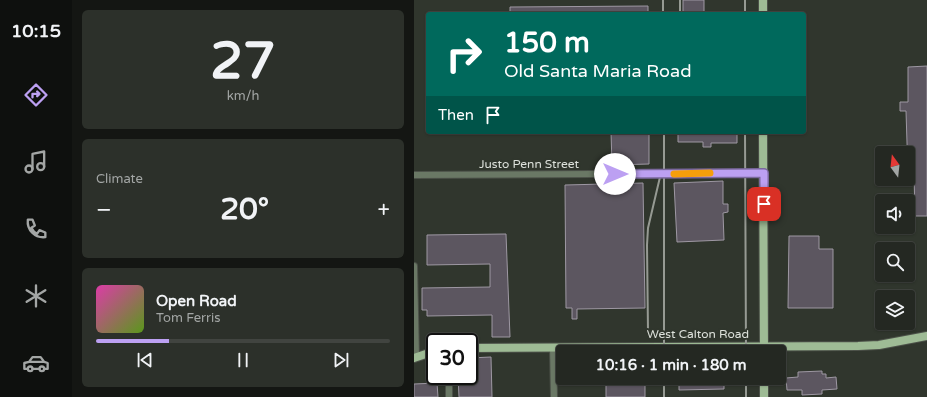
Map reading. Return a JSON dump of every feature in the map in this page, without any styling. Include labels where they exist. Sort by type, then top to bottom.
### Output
[{"type":"main road","points":[[763,0],[763,12]]},
{"type":"main road","points":[[763,134],[764,345]]},
{"type":"main road","name":"West Calton Road","points":[[786,348],[879,345],[927,336]]},
{"type":"main road","name":"West Calton Road","points":[[478,348],[556,347]]},
{"type":"main road","points":[[415,358],[426,354]]},
{"type":"main road","points":[[764,385],[764,397]]},
{"type":"street","name":"Justo Penn Street","points":[[414,175],[764,173]]},
{"type":"street","points":[[414,266],[415,358]]},
{"type":"street","points":[[553,347],[554,397]]},
{"type":"street","points":[[449,385],[449,397]]},
{"type":"building","points":[[683,0],[704,0],[704,12],[683,12]]},
{"type":"building","points":[[648,6],[648,12],[510,12],[510,7]]},
{"type":"building","points":[[927,66],[927,216],[915,216],[915,146],[907,146],[906,111],[900,111],[900,102],[908,102],[908,67]]},
{"type":"building","points":[[611,134],[649,134],[649,164],[612,165]]},
{"type":"building","points":[[678,134],[737,134],[737,143],[711,143],[711,147],[703,147],[703,142],[678,142]]},
{"type":"building","points":[[723,181],[723,204],[728,204],[728,212],[723,213],[724,240],[677,242],[674,183]]},
{"type":"building","points":[[643,183],[645,308],[577,309],[577,319],[572,319],[572,308],[566,308],[565,185]]},
{"type":"building","points":[[506,234],[510,337],[492,337],[492,315],[427,316],[427,310],[422,310],[422,288],[490,287],[490,264],[427,265],[427,235]]},
{"type":"building","points":[[789,236],[819,236],[819,249],[833,249],[833,308],[788,308]]},
{"type":"building","points":[[491,357],[492,397],[459,397],[458,385],[478,385],[478,358]]},
{"type":"building","points":[[822,371],[822,374],[826,374],[826,378],[836,377],[837,389],[822,390],[822,394],[802,395],[802,390],[787,390],[786,378],[798,377],[798,372]]},
{"type":"building","points":[[414,384],[437,385],[438,397],[414,397]]},
{"type":"building","points":[[606,385],[645,385],[645,397],[606,397]]},
{"type":"building","points":[[679,385],[724,385],[724,389],[679,390]]},
{"type":"railway","points":[[663,0],[663,12]]},
{"type":"railway","points":[[680,0],[680,12]]},
{"type":"railway","points":[[745,0],[745,12]]},
{"type":"railway","points":[[664,134],[664,345]]},
{"type":"railway","points":[[745,134],[746,345]]},
{"type":"railway","points":[[648,331],[648,228],[660,177]]},
{"type":"railway","points":[[664,385],[664,397]]},
{"type":"railway","points":[[746,385],[746,397]]},
{"type":"slow traffic","points":[[674,174],[710,173]]},
{"type":"route","points":[[615,174],[764,173],[764,204]]}]
